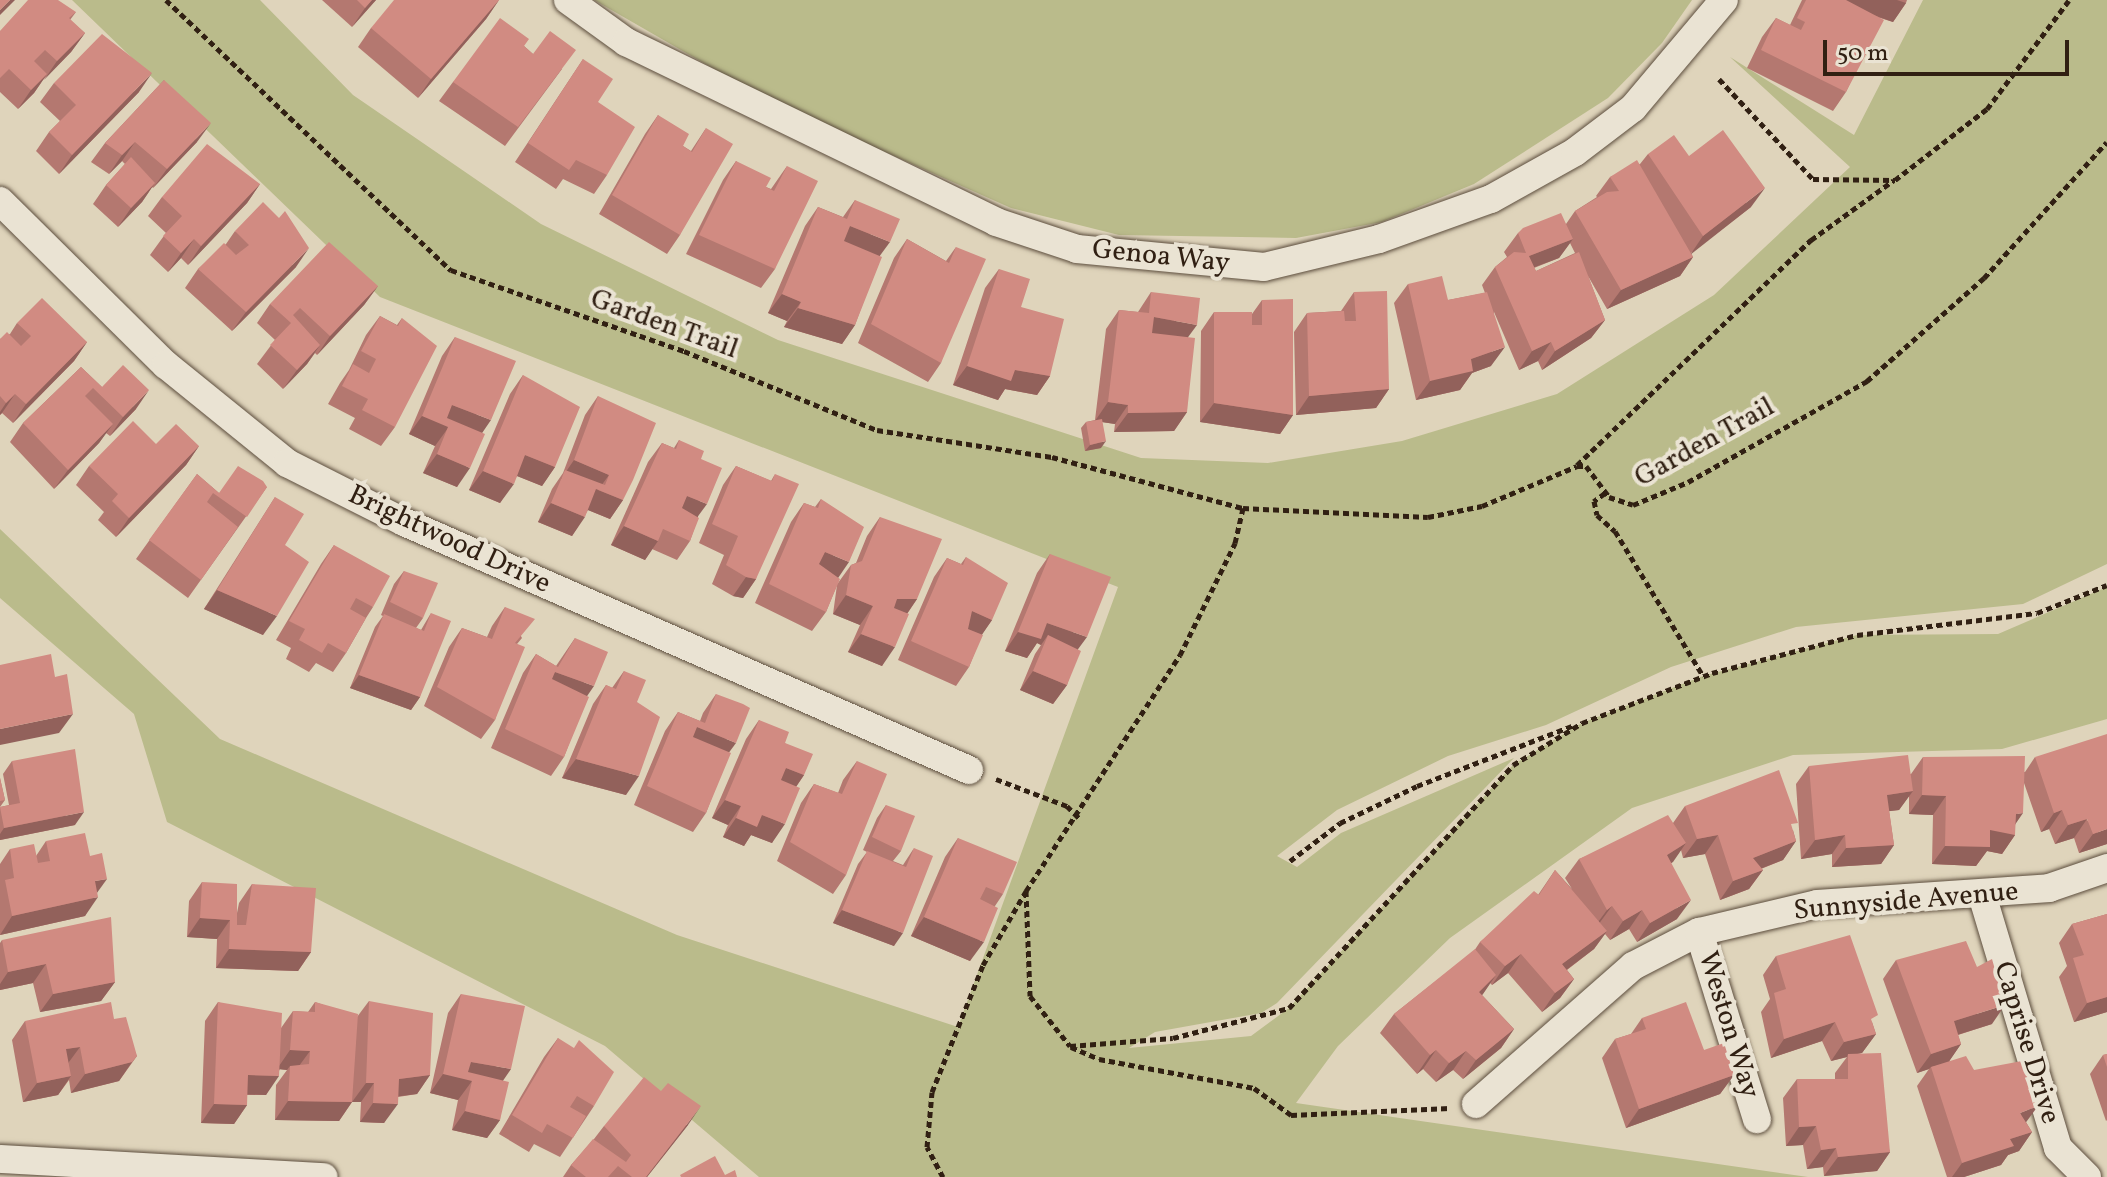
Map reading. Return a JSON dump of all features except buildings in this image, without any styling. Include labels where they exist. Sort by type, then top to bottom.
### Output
[{"type":"street","name":"Genoa Way","points":[[568,0],[626,42],[996,222],[1077,249],[1264,267],[1379,239],[1491,199],[1575,152],[1633,108],[1724,0]]},
{"type":"street","name":"Brightwood Drive","points":[[6,219],[166,365],[287,463],[404,522],[969,770]]},
{"type":"street","name":"Sunnyside Avenue","points":[[1476,1104],[1633,966],[1699,932],[1817,904],[1983,898],[2049,888],[2107,868]]},
{"type":"street","name":"Caprise Drive","points":[[1983,898],[2058,1148],[2087,1177]]},
{"type":"street","name":"Weston Way","points":[[1699,932],[1757,1119]]},
{"type":"street","points":[[0,1159],[324,1177]]},
{"type":"path","name":"Garden Trail","points":[[166,0],[451,270],[684,351],[877,430],[1052,457],[1243,508],[1428,517],[1482,506],[1577,466],[1586,466],[1605,493],[1633,505],[1688,482],[1867,381],[1984,278],[2107,142]]},
{"type":"path","points":[[1577,466],[1823,229],[1895,180],[1987,109],[2069,0]]},
{"type":"path","points":[[1719,79],[1813,179],[1895,180]]},
{"type":"path","points":[[1605,493],[1594,501],[1597,515],[1615,531],[1703,676]]},
{"type":"path","points":[[943,1177],[927,1147],[932,1092],[983,965],[1026,891],[1079,818],[1180,655],[1235,543],[1243,508]]},
{"type":"path","points":[[1290,861],[1340,823],[1417,786],[1703,676],[1857,635],[2037,613],[2107,585]]},
{"type":"path","points":[[1070,1046],[1173,1038],[1289,1008],[1513,765],[1582,723]]},
{"type":"path","points":[[969,770],[1067,806],[1079,818]]},
{"type":"path","points":[[1026,891],[1030,996],[1070,1046],[1099,1059],[1254,1088],[1291,1115],[1401,1115],[1476,1104]]},
{"type":"green space","points":[[72,0],[260,0],[353,95],[541,224],[778,340],[1141,458],[1268,463],[1402,441],[1557,394],[1714,295],[1850,167],[1730,57],[1854,135],[1923,0],[2107,0],[2107,564],[2023,604],[1796,627],[1671,667],[1546,725],[1448,756],[1337,810],[1277,856],[1297,867],[1341,833],[1514,758],[1277,1003],[1261,1013],[1155,1032],[1129,1048],[1251,1036],[1289,1008],[1513,765],[1582,723],[1703,676],[1857,635],[1998,634],[2107,587],[2107,719],[2002,749],[1793,755],[1632,808],[1450,938],[1338,1046],[1296,1103],[1808,1177],[759,1177],[605,1046],[167,822],[134,714],[0,598],[0,529],[220,739],[677,935],[958,1027],[1118,587],[380,297]]},
{"type":"green space","points":[[594,0],[1692,0],[1662,43],[1608,98],[1474,184],[1382,222],[1296,238],[1119,235],[1011,208],[766,99]]}]
